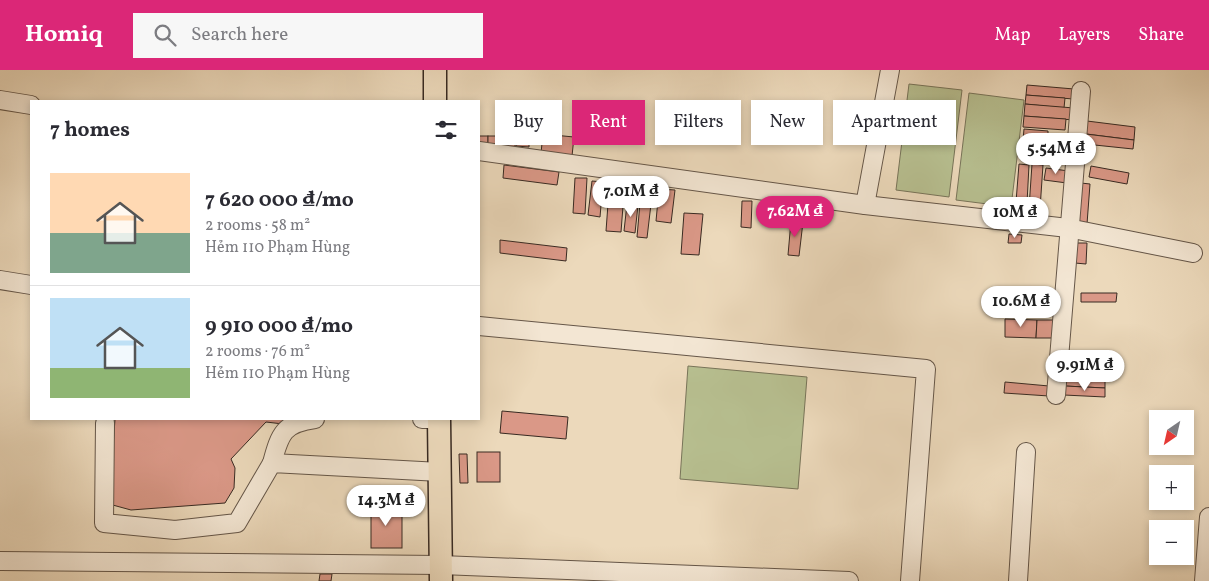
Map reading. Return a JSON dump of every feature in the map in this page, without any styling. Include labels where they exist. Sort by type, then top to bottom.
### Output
[{"type":"main road","points":[[434,70],[435,100]]},
{"type":"main road","points":[[439,420],[441,573]]},
{"type":"street","points":[[865,205],[890,70]]},
{"type":"street","points":[[1056,395],[1068,228],[1081,91]]},
{"type":"street","points":[[0,100],[30,105]]},
{"type":"street","points":[[480,151],[865,205],[1068,228],[1193,253]]},
{"type":"street","points":[[0,280],[30,284]]},
{"type":"street","points":[[480,326],[926,369],[910,581]]},
{"type":"street","points":[[105,422],[104,524],[175,530],[237,523],[272,462],[276,445],[286,428],[297,422],[309,420]]},
{"type":"street","points":[[1018,581],[1026,452]]},
{"type":"street","points":[[272,462],[440,472]]},
{"type":"street","points":[[1204,581],[1209,517]]},
{"type":"street","points":[[0,561],[441,573],[849,581]]},
{"type":"green space","points":[[909,84],[962,90],[956,139],[956,100],[907,100]]},
{"type":"green space","points":[[969,93],[1024,100],[1011,207],[956,200]]},
{"type":"green space","points":[[902,145],[955,145],[949,197],[896,190]]},
{"type":"green space","points":[[688,366],[807,377],[798,489],[680,479]]},
{"type":"building","points":[[1027,85],[1074,89],[1073,99],[1026,95]]},
{"type":"building","points":[[1026,95],[1065,98],[1064,108],[1025,104]]},
{"type":"building","points":[[1025,104],[1074,108],[1074,120],[1024,116]]},
{"type":"building","points":[[1024,116],[1066,119],[1065,130],[1023,127]]},
{"type":"building","points":[[1087,121],[1135,127],[1134,140],[1086,134]]},
{"type":"building","points":[[1024,129],[1048,131],[1048,142],[1023,140]]},
{"type":"building","points":[[1086,134],[1134,140],[1133,149],[1085,144]]},
{"type":"building","points":[[480,136],[488,136],[488,148],[480,148]]},
{"type":"building","points":[[488,136],[495,136],[495,145],[502,145],[502,148],[488,148]]},
{"type":"building","points":[[562,136],[572,137],[572,156],[541,153],[542,145],[562,145]]},
{"type":"building","points":[[1022,141],[1069,145],[1068,157],[1021,154]]},
{"type":"building","points":[[502,145],[515,145],[515,148],[502,148]]},
{"type":"building","points":[[529,145],[529,147],[516,146]]},
{"type":"building","points":[[1019,164],[1029,165],[1027,203],[1016,202]]},
{"type":"building","points":[[1032,164],[1043,165],[1040,209],[1029,208]]},
{"type":"building","points":[[504,165],[559,172],[557,185],[503,178]]},
{"type":"building","points":[[1091,166],[1129,173],[1127,184],[1089,177]]},
{"type":"building","points":[[1046,168],[1069,171],[1067,183],[1044,180]]},
{"type":"building","points":[[575,178],[587,178],[585,214],[573,213]]},
{"type":"building","points":[[592,181],[603,182],[600,217],[588,215]]},
{"type":"building","points":[[1081,183],[1090,184],[1087,224],[1078,223]]},
{"type":"building","points":[[659,189],[675,190],[671,223],[656,221]]},
{"type":"building","points":[[742,201],[752,201],[751,228],[741,227]]},
{"type":"building","points":[[640,203],[651,204],[647,238],[637,237]]},
{"type":"building","points":[[608,204],[623,206],[621,232],[606,231]]},
{"type":"building","points":[[627,204],[638,205],[635,233],[624,231]]},
{"type":"building","points":[[684,213],[703,214],[699,255],[681,254]]},
{"type":"building","points":[[791,221],[803,222],[799,256],[788,255]]},
{"type":"building","points":[[1009,234],[1022,235],[1021,243],[1008,243]]},
{"type":"building","points":[[500,240],[567,248],[566,261],[500,253]]},
{"type":"building","points":[[1076,243],[1087,243],[1086,264],[1075,263]]},
{"type":"building","points":[[1081,293],[1117,293],[1116,302],[1081,302]]},
{"type":"building","points":[[1005,298],[1050,299],[1049,308],[1004,307]]},
{"type":"building","points":[[1005,319],[1037,320],[1036,338],[1005,337]]},
{"type":"building","points":[[1037,320],[1054,320],[1053,338],[1036,338]]},
{"type":"building","points":[[1065,374],[1105,375],[1105,388],[1065,386]]},
{"type":"building","points":[[1005,382],[1049,386],[1049,396],[1004,393]]},
{"type":"building","points":[[1065,386],[1105,388],[1105,397],[1064,395]]},
{"type":"building","points":[[502,411],[568,417],[566,439],[500,433]]},
{"type":"building","points":[[115,420],[286,420],[283,424],[266,422],[231,459],[235,468],[234,488],[225,503],[131,510],[109,504]]},
{"type":"building","points":[[477,452],[500,452],[500,482],[477,482]]},
{"type":"building","points":[[459,454],[467,454],[468,483],[460,483]]},
{"type":"building","points":[[371,506],[402,506],[402,548],[371,548]]},
{"type":"building","points":[[320,574],[332,574],[331,581],[319,581]]}]
